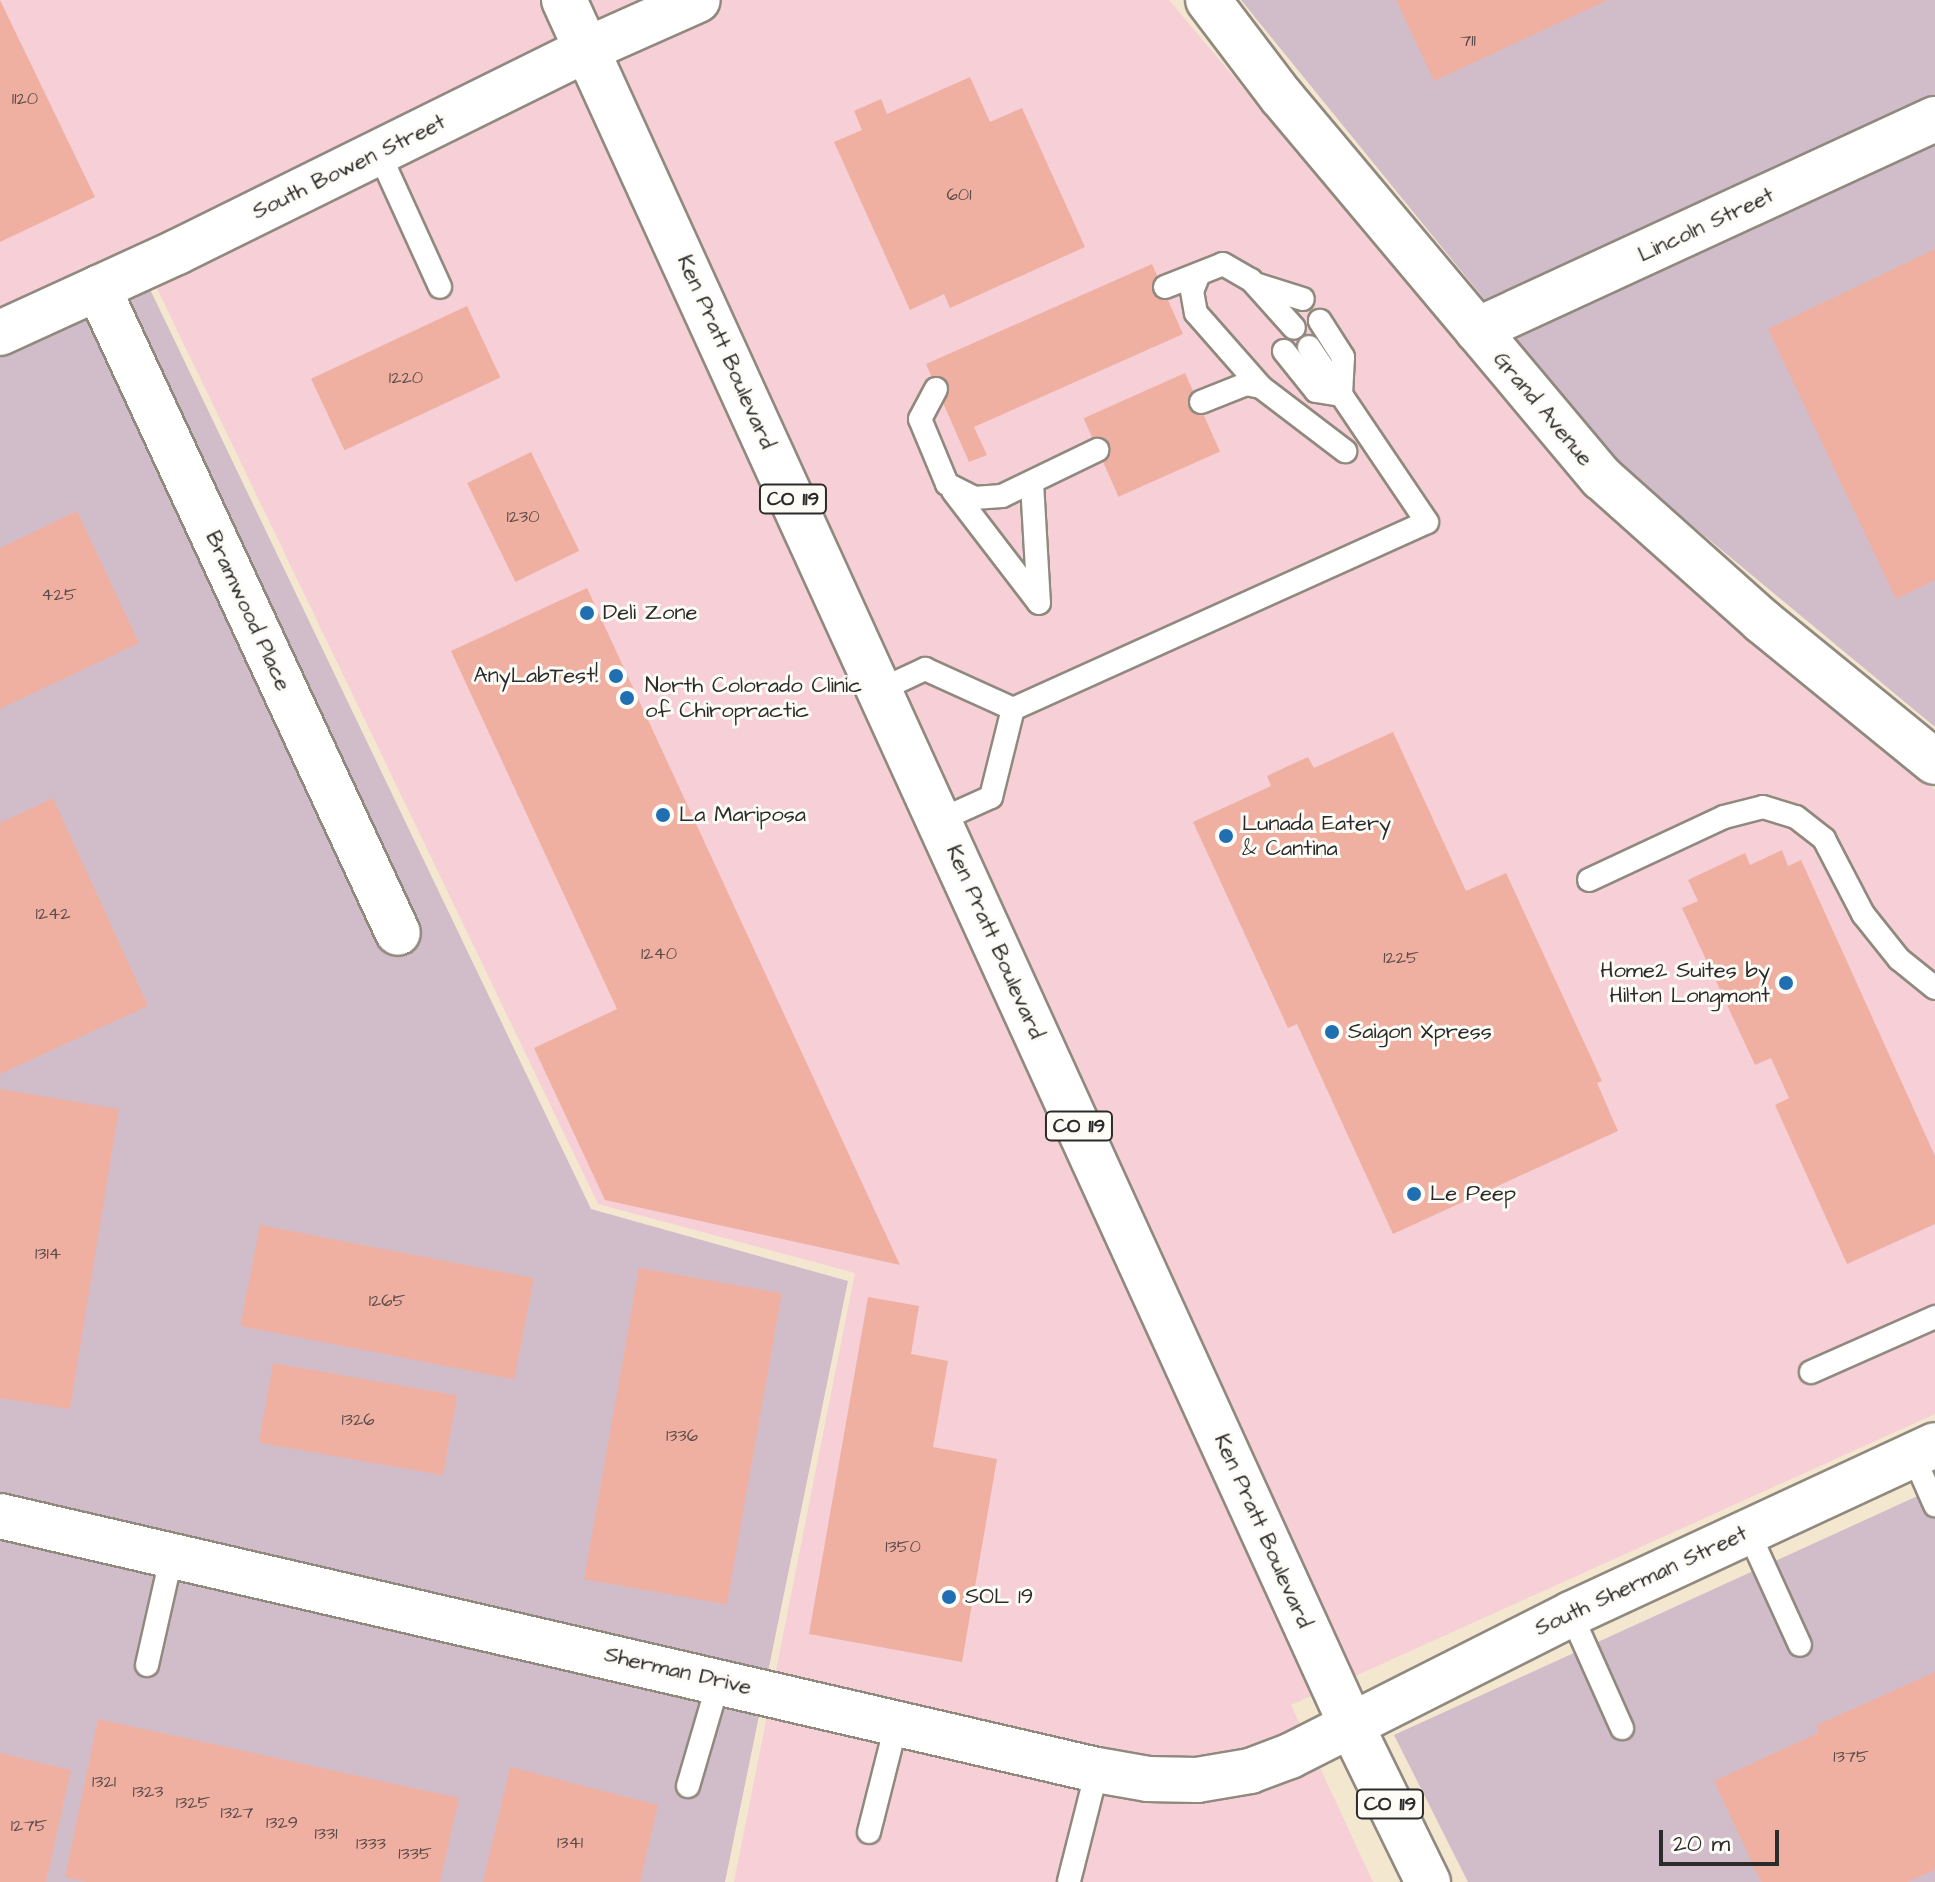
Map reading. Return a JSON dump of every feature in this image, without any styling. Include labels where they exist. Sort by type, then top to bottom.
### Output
[{"type":"main road","name":"Ken Pratt Boulevard","points":[[564,0],[1352,1727],[1428,1882]]},
{"type":"main road","name":"South Bowen Street","points":[[0,333],[379,153],[588,49],[698,0]]},
{"type":"main road","name":"Grand Avenue","points":[[1208,0],[1602,478],[1762,621],[1935,762]]},
{"type":"main road","name":"Lincoln Street","points":[[1477,330],[1935,119]]},
{"type":"main road","name":"Bramwood Place","points":[[98,288],[398,933]]},
{"type":"main road","name":"South Sherman Street","points":[[1352,1727],[1571,1614],[1924,1450]]},
{"type":"main road","name":"Sherman Drive","points":[[0,1516],[897,1721],[1097,1770],[1148,1779],[1197,1780],[1250,1771],[1352,1727]]},
{"type":"lane","points":[[379,153],[440,287]]},
{"type":"lane","points":[[1165,287],[1223,264],[1254,284],[1294,328]]},
{"type":"lane","points":[[1199,274],[1192,291],[1196,313],[1261,387],[1345,451]]},
{"type":"lane","points":[[1254,284],[1303,299]]},
{"type":"lane","points":[[1254,284],[1268,330]]},
{"type":"lane","points":[[1320,321],[1343,357],[1341,395]]},
{"type":"lane","points":[[880,690],[925,669],[1013,709],[1427,522],[1309,347]]},
{"type":"lane","points":[[1284,351],[1316,391],[1341,395]]},
{"type":"lane","points":[[1201,402],[1246,384],[1261,387]]},
{"type":"lane","points":[[936,389],[920,419],[947,484],[1039,603],[1032,483]]},
{"type":"lane","points":[[947,484],[974,498],[988,499],[1032,483],[1097,450]]},
{"type":"lane","points":[[940,820],[991,797],[1013,709]]},
{"type":"lane","points":[[1589,880],[1724,817],[1763,807],[1796,817],[1824,839],[1863,914],[1881,936],[1935,988]]},
{"type":"lane","points":[[1811,1372],[1935,1317]]},
{"type":"lane","points":[[1924,1450],[1935,1505]]},
{"type":"lane","points":[[1748,1531],[1800,1645]]},
{"type":"lane","points":[[147,1665],[172,1554]]},
{"type":"lane","points":[[1571,1614],[1622,1728]]},
{"type":"lane","points":[[688,1786],[719,1680]]},
{"type":"lane","points":[[869,1832],[897,1721]]},
{"type":"lane","points":[[1069,1881],[1097,1770]]},
{"type":"shaded area","points":[[0,0],[1169,0],[1588,497],[1935,790],[1935,1414],[1291,1705],[1373,1882],[734,1882],[855,1273],[598,1204],[137,247],[0,309]]},
{"type":"shaded area","points":[[1241,0],[1935,0],[1935,727],[1618,464]]},
{"type":"shaded area","points":[[147,283],[591,1209],[848,1281],[725,1882],[0,1882],[0,351]]},
{"type":"shaded area","points":[[1935,1488],[1935,1882],[1468,1882],[1394,1735]]},
{"type":"building","points":[[0,0],[95,197],[0,242]]},
{"type":"building","points":[[1396,0],[1608,0],[1434,81]]},
{"type":"building","points":[[970,77],[990,122],[1022,108],[1085,247],[950,308],[944,294],[910,310],[834,142],[862,130],[854,111],[881,99],[887,114]]},
{"type":"building","points":[[1935,249],[1935,580],[1896,599],[1768,329]]},
{"type":"building","points":[[1152,264],[1183,334],[974,427],[987,455],[969,462],[926,364]]},
{"type":"building","points":[[467,306],[500,378],[345,450],[311,379]]},
{"type":"building","points":[[1185,373],[1220,452],[1119,497],[1084,418]]},
{"type":"building","points":[[531,452],[579,551],[515,582],[467,483]]},
{"type":"building","points":[[77,511],[139,643],[0,709],[0,548]]},
{"type":"building","points":[[587,588],[900,1265],[605,1200],[534,1048],[617,1009],[451,651]]},
{"type":"building","points":[[1393,732],[1466,891],[1506,873],[1602,1081],[1597,1083],[1618,1131],[1393,1234],[1297,1024],[1288,1028],[1193,822],[1271,786],[1267,776],[1308,757],[1314,768]]},
{"type":"building","points":[[53,798],[148,1006],[0,1074],[0,823]]},
{"type":"building","name":"Home2 Suites by Hilton Longmont","points":[[1782,850],[1788,866],[1801,860],[1935,1156],[1935,1224],[1847,1264],[1775,1105],[1789,1098],[1771,1058],[1755,1065],[1682,908],[1698,901],[1688,880],[1745,853],[1750,865]]},
{"type":"building","points":[[0,1089],[119,1109],[70,1409],[0,1398]]},
{"type":"building","points":[[260,1225],[534,1278],[514,1379],[240,1326]]},
{"type":"building","points":[[639,1268],[782,1293],[727,1604],[584,1579]]},
{"type":"building","points":[[868,1297],[919,1306],[911,1354],[948,1361],[933,1447],[997,1459],[962,1662],[809,1634]]},
{"type":"building","points":[[273,1363],[457,1395],[443,1475],[259,1443]]},
{"type":"building","points":[[1935,1672],[1935,1870],[1907,1882],[1761,1882],[1714,1781],[1818,1733],[1817,1725]]},
{"type":"building","points":[[98,1719],[459,1798],[440,1882],[88,1882],[65,1877]]},
{"type":"building","points":[[0,1753],[71,1770],[46,1882],[0,1882]]},
{"type":"building","points":[[510,1767],[658,1805],[640,1882],[483,1882]]},
{"type":"place","name":"Deli Zone","points":[[587,613]]},
{"type":"place","name":"AnyLabTest!","points":[[616,676]]},
{"type":"place","name":"North Colorado Clinic of Chiropractic","points":[[627,698]]},
{"type":"place","name":"La Mariposa","points":[[663,815]]},
{"type":"place","name":"Lunada Eatery & Cantina","points":[[1226,836]]},
{"type":"place","name":"Home2 Suites by Hilton Longmont","points":[[1786,983]]},
{"type":"place","name":"Saigon Xpress","points":[[1332,1032]]},
{"type":"place","name":"Le Peep","points":[[1414,1194]]},
{"type":"place","name":"SOL 19","points":[[949,1597]]}]
